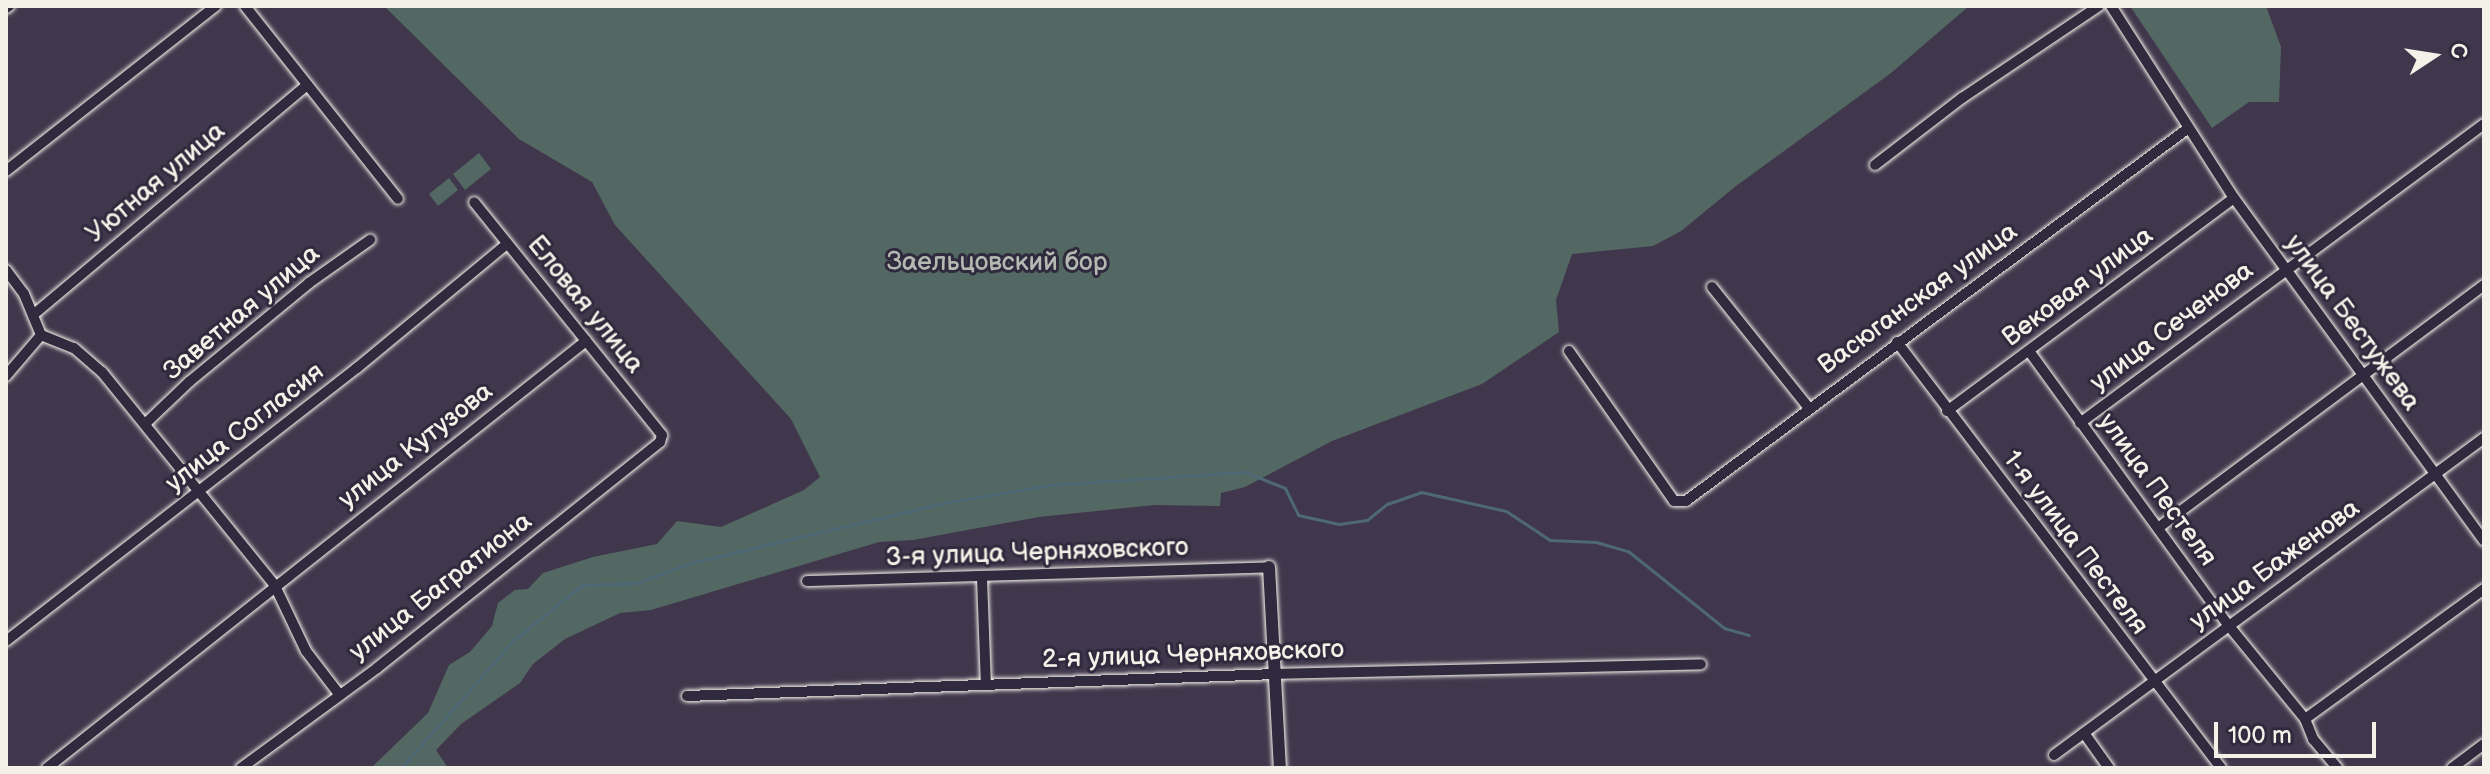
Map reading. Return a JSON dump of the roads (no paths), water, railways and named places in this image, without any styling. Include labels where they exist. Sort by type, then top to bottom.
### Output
[{"type":"street","points":[[6,171],[216,6]]},
{"type":"street","points":[[245,6],[398,199]]},
{"type":"street","points":[[1875,165],[1962,98],[2099,6]]},
{"type":"street","name":"улица Бестужева","points":[[2111,6],[2234,198],[2484,541]]},
{"type":"street","name":"Уютная улица","points":[[33,315],[307,85]]},
{"type":"street","name":"улица Сеченова","points":[[2080,423],[2484,124]]},
{"type":"street","name":"Васюганская улица","points":[[1569,351],[1674,501],[1686,501],[1808,407],[2187,129]]},
{"type":"street","name":"Вековая улица","points":[[1947,411],[2234,198]]},
{"type":"street","name":"Еловая улица","points":[[474,202],[662,435]]},
{"type":"street","name":"Заветная улица","points":[[145,424],[189,382],[309,283],[370,240]]},
{"type":"street","name":"улица Согласия","points":[[6,641],[200,492],[507,244]]},
{"type":"street","points":[[6,270],[33,315],[41,335],[74,348],[87,359],[145,424],[275,586],[306,651],[339,694]]},
{"type":"street","points":[[2158,528],[2484,285]]},
{"type":"street","points":[[1712,287],[1808,407]]},
{"type":"street","points":[[6,376],[41,335]]},
{"type":"street","name":"улица Кутузова","points":[[47,768],[586,341]]},
{"type":"street","name":"1-я улица Пестеля","points":[[1897,342],[2153,683],[2221,768]]},
{"type":"street","name":"улица Пестеля","points":[[2029,351],[2229,626],[2305,719],[2313,739],[2337,768]]},
{"type":"street","name":"улица Багратиона","points":[[241,768],[660,442],[662,435]]},
{"type":"street","name":"улица Баженова","points":[[2054,755],[2484,438]]},
{"type":"street","points":[[1269,567],[1280,768]]},
{"type":"street","name":"3-я улица Черняховского","points":[[807,581],[1269,567]]},
{"type":"street","points":[[982,578],[986,685]]},
{"type":"street","points":[[2305,719],[2484,589]]},
{"type":"street","name":"2-я улица Черняховского","points":[[687,696],[1275,674],[1701,664]]},
{"type":"street","points":[[2084,733],[2109,768]]},
{"type":"street","points":[[2452,768],[2484,744]]},
{"type":"waterway","points":[[401,768],[514,640],[582,585],[637,583],[690,563],[943,503],[1049,485],[1245,472],[1285,488],[1298,515],[1339,524],[1367,520],[1387,504],[1421,492],[1506,511],[1550,540],[1596,542],[1628,551],[1724,628],[1749,635]]},
{"type":"park label","name":"Заельцовский бор","points":[[997,263]]}]
